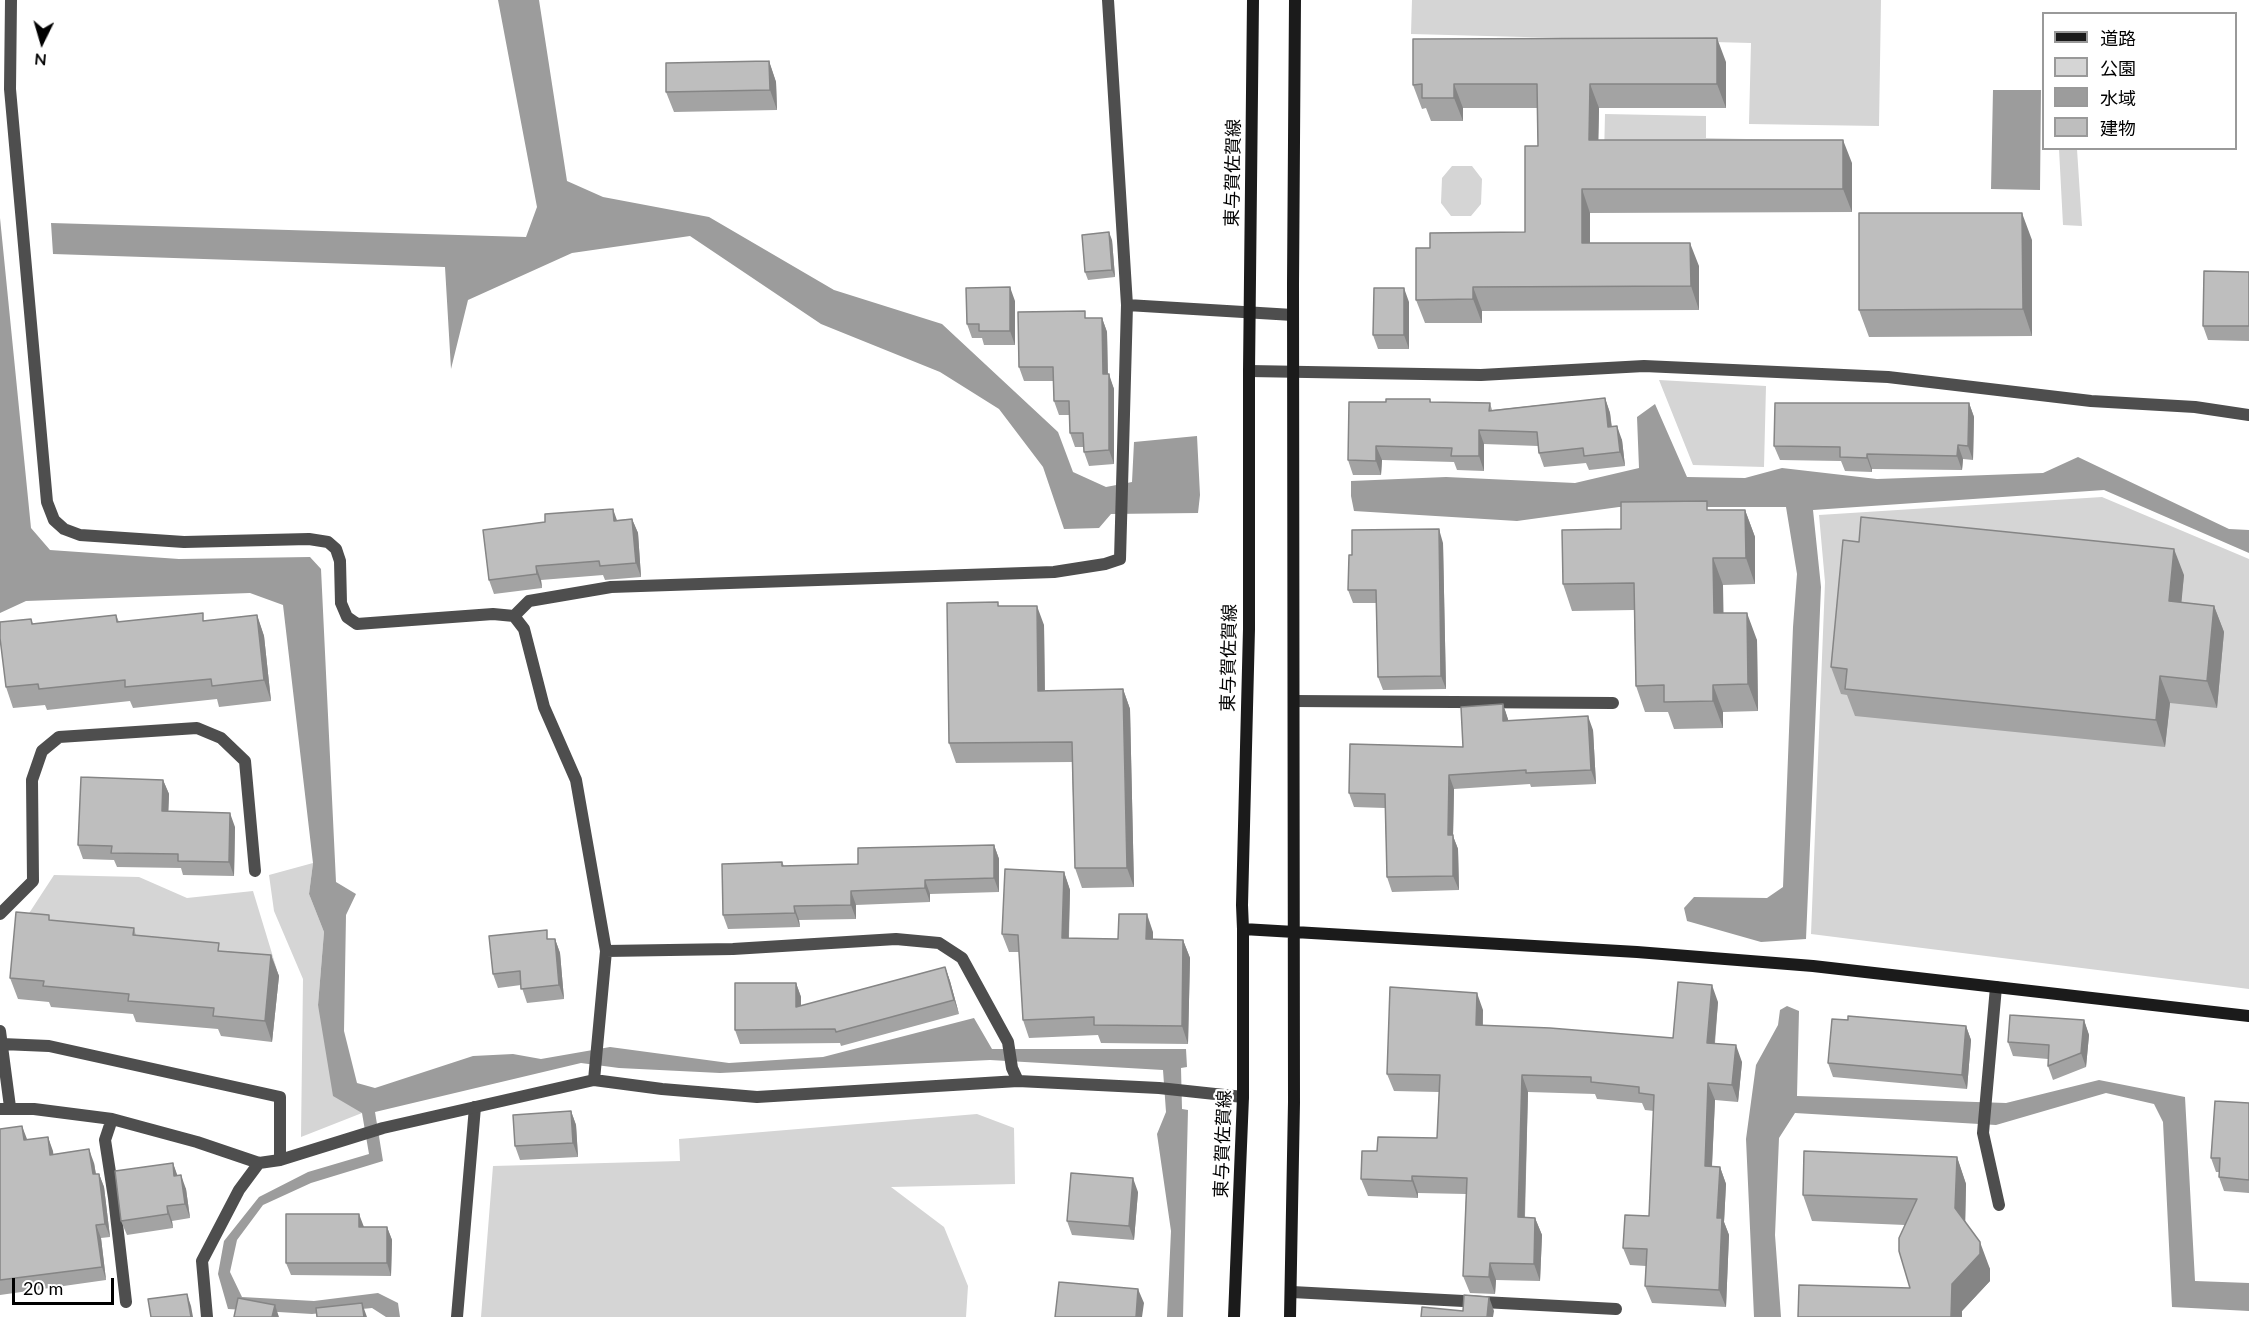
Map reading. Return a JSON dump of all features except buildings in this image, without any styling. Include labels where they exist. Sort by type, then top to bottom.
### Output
[{"type":"main road","name":"東与賀佐賀線","points":[[1234,1317],[1243,1098],[1242,905],[1249,628],[1249,313],[1253,0]]},
{"type":"main road","points":[[1290,1317],[1294,931],[1295,0]]},
{"type":"main road","points":[[1243,929],[1637,952],[1814,966],[2249,1016]]},
{"type":"street","points":[[11,0],[5,89],[47,502],[54,520],[64,530],[80,535],[184,542],[309,540],[328,542],[336,549],[340,561],[340,603],[346,617],[357,624],[492,614],[514,616],[524,629],[544,707],[576,780],[606,951],[595,1075]]},
{"type":"street","points":[[514,616],[529,601],[611,587],[1054,572],[1105,564],[1120,559],[1127,305],[1108,0]]},
{"type":"street","points":[[1127,305],[1293,315]]},
{"type":"street","points":[[1249,371],[1481,375],[1644,366],[1887,377],[2091,400],[2196,407],[2249,416]]},
{"type":"street","points":[[1294,701],[1613,703]]},
{"type":"street","points":[[0,914],[33,881],[32,780],[42,751],[59,737],[197,728],[221,738],[245,761],[255,871]]},
{"type":"street","points":[[606,951],[733,948],[896,939],[939,943],[962,958],[1008,1042],[1012,1068],[1018,1081]]},
{"type":"street","points":[[1996,987],[1983,1133],[1999,1205]]},
{"type":"street","points":[[280,1160],[280,1097],[1,1037],[5,1108],[112,1119],[196,1142],[260,1163],[280,1160],[383,1128],[475,1107],[595,1075],[662,1089],[758,1097],[1018,1081],[1160,1089],[1243,1098]]},
{"type":"street","points":[[457,1317],[475,1107]]},
{"type":"street","points":[[112,1119],[105,1140],[126,1302]]},
{"type":"street","points":[[207,1317],[201,1261],[239,1190],[260,1163]]},
{"type":"street","points":[[1292,1292],[1616,1309]]},
{"type":"green space","points":[[1412,0],[1881,0],[1879,126],[1749,124],[1751,43],[1411,34]]},
{"type":"green space","points":[[1605,114],[1706,116],[1706,138],[1787,140],[1787,163],[1604,158]]},
{"type":"green space","points":[[2059,150],[2077,150],[2082,226],[2063,225]]},
{"type":"green space","points":[[1452,166],[1472,166],[1482,179],[1481,204],[1471,216],[1451,216],[1441,203],[1442,178]]},
{"type":"green space","points":[[1659,380],[1766,386],[1764,467],[1693,465]]},
{"type":"green space","points":[[2102,497],[2249,559],[2249,989],[1811,934],[1825,582],[1819,515]]},
{"type":"green space","points":[[313,863],[309,894],[324,932],[318,1005],[362,1113],[301,1137],[303,979],[274,911],[269,875]]},
{"type":"green space","points":[[54,875],[139,877],[187,898],[253,891],[277,970],[137,939],[22,924]]},
{"type":"green space","points":[[977,1114],[1014,1128],[1015,1184],[891,1187],[944,1227],[968,1286],[966,1317],[481,1317],[493,1166],[680,1161],[679,1139]]},
{"type":"water","points":[[498,0],[539,0],[567,181],[603,197],[709,217],[834,290],[942,324],[1058,432],[1073,472],[1106,487],[1132,482],[1134,442],[1197,436],[1200,495],[1198,513],[1111,514],[1099,528],[1064,529],[1043,467],[999,409],[940,372],[821,324],[690,236],[572,253],[468,300],[451,369],[445,267],[53,254],[51,223],[526,237],[537,207]]},
{"type":"water","points":[[1993,90],[2041,90],[2040,190],[1991,189]]},
{"type":"water","points":[[0,218],[31,528],[50,550],[179,559],[310,557],[321,569],[336,882],[356,894],[346,915],[344,1031],[357,1083],[375,1088],[473,1056],[513,1054],[541,1059],[610,1047],[729,1063],[823,1057],[974,1018],[992,1049],[1186,1049],[1187,1067],[1181,1068],[1182,1109],[1188,1110],[1183,1317],[1167,1317],[1171,1231],[1157,1134],[1166,1112],[1163,1070],[990,1060],[720,1073],[619,1068],[581,1063],[375,1112],[383,1161],[311,1183],[263,1205],[237,1240],[230,1272],[242,1297],[314,1301],[378,1293],[398,1303],[400,1317],[386,1317],[372,1308],[312,1314],[228,1309],[218,1274],[224,1241],[259,1197],[308,1172],[369,1154],[362,1113],[333,1096],[318,1005],[324,932],[309,894],[313,863],[283,605],[250,593],[26,601],[0,613]]},
{"type":"water","points":[[1655,404],[1687,477],[1745,478],[1782,468],[1877,479],[2043,473],[2078,457],[2229,529],[2249,530],[2249,553],[2104,490],[1813,510],[1821,587],[1806,939],[1761,942],[1687,921],[1684,908],[1694,897],[1767,898],[1783,887],[1797,574],[1786,507],[1619,507],[1517,521],[1354,511],[1351,496],[1351,481],[1446,477],[1575,483],[1639,468],[1637,417]]},
{"type":"water","points":[[1787,1006],[1799,1011],[1797,1096],[2006,1103],[2099,1080],[2185,1097],[2195,1281],[2249,1283],[2249,1311],[2172,1307],[2163,1122],[2154,1104],[2106,1093],[1996,1125],[1795,1113],[1779,1138],[1775,1235],[1781,1317],[1754,1317],[1746,1139],[1756,1065],[1778,1025],[1780,1010]]}]
